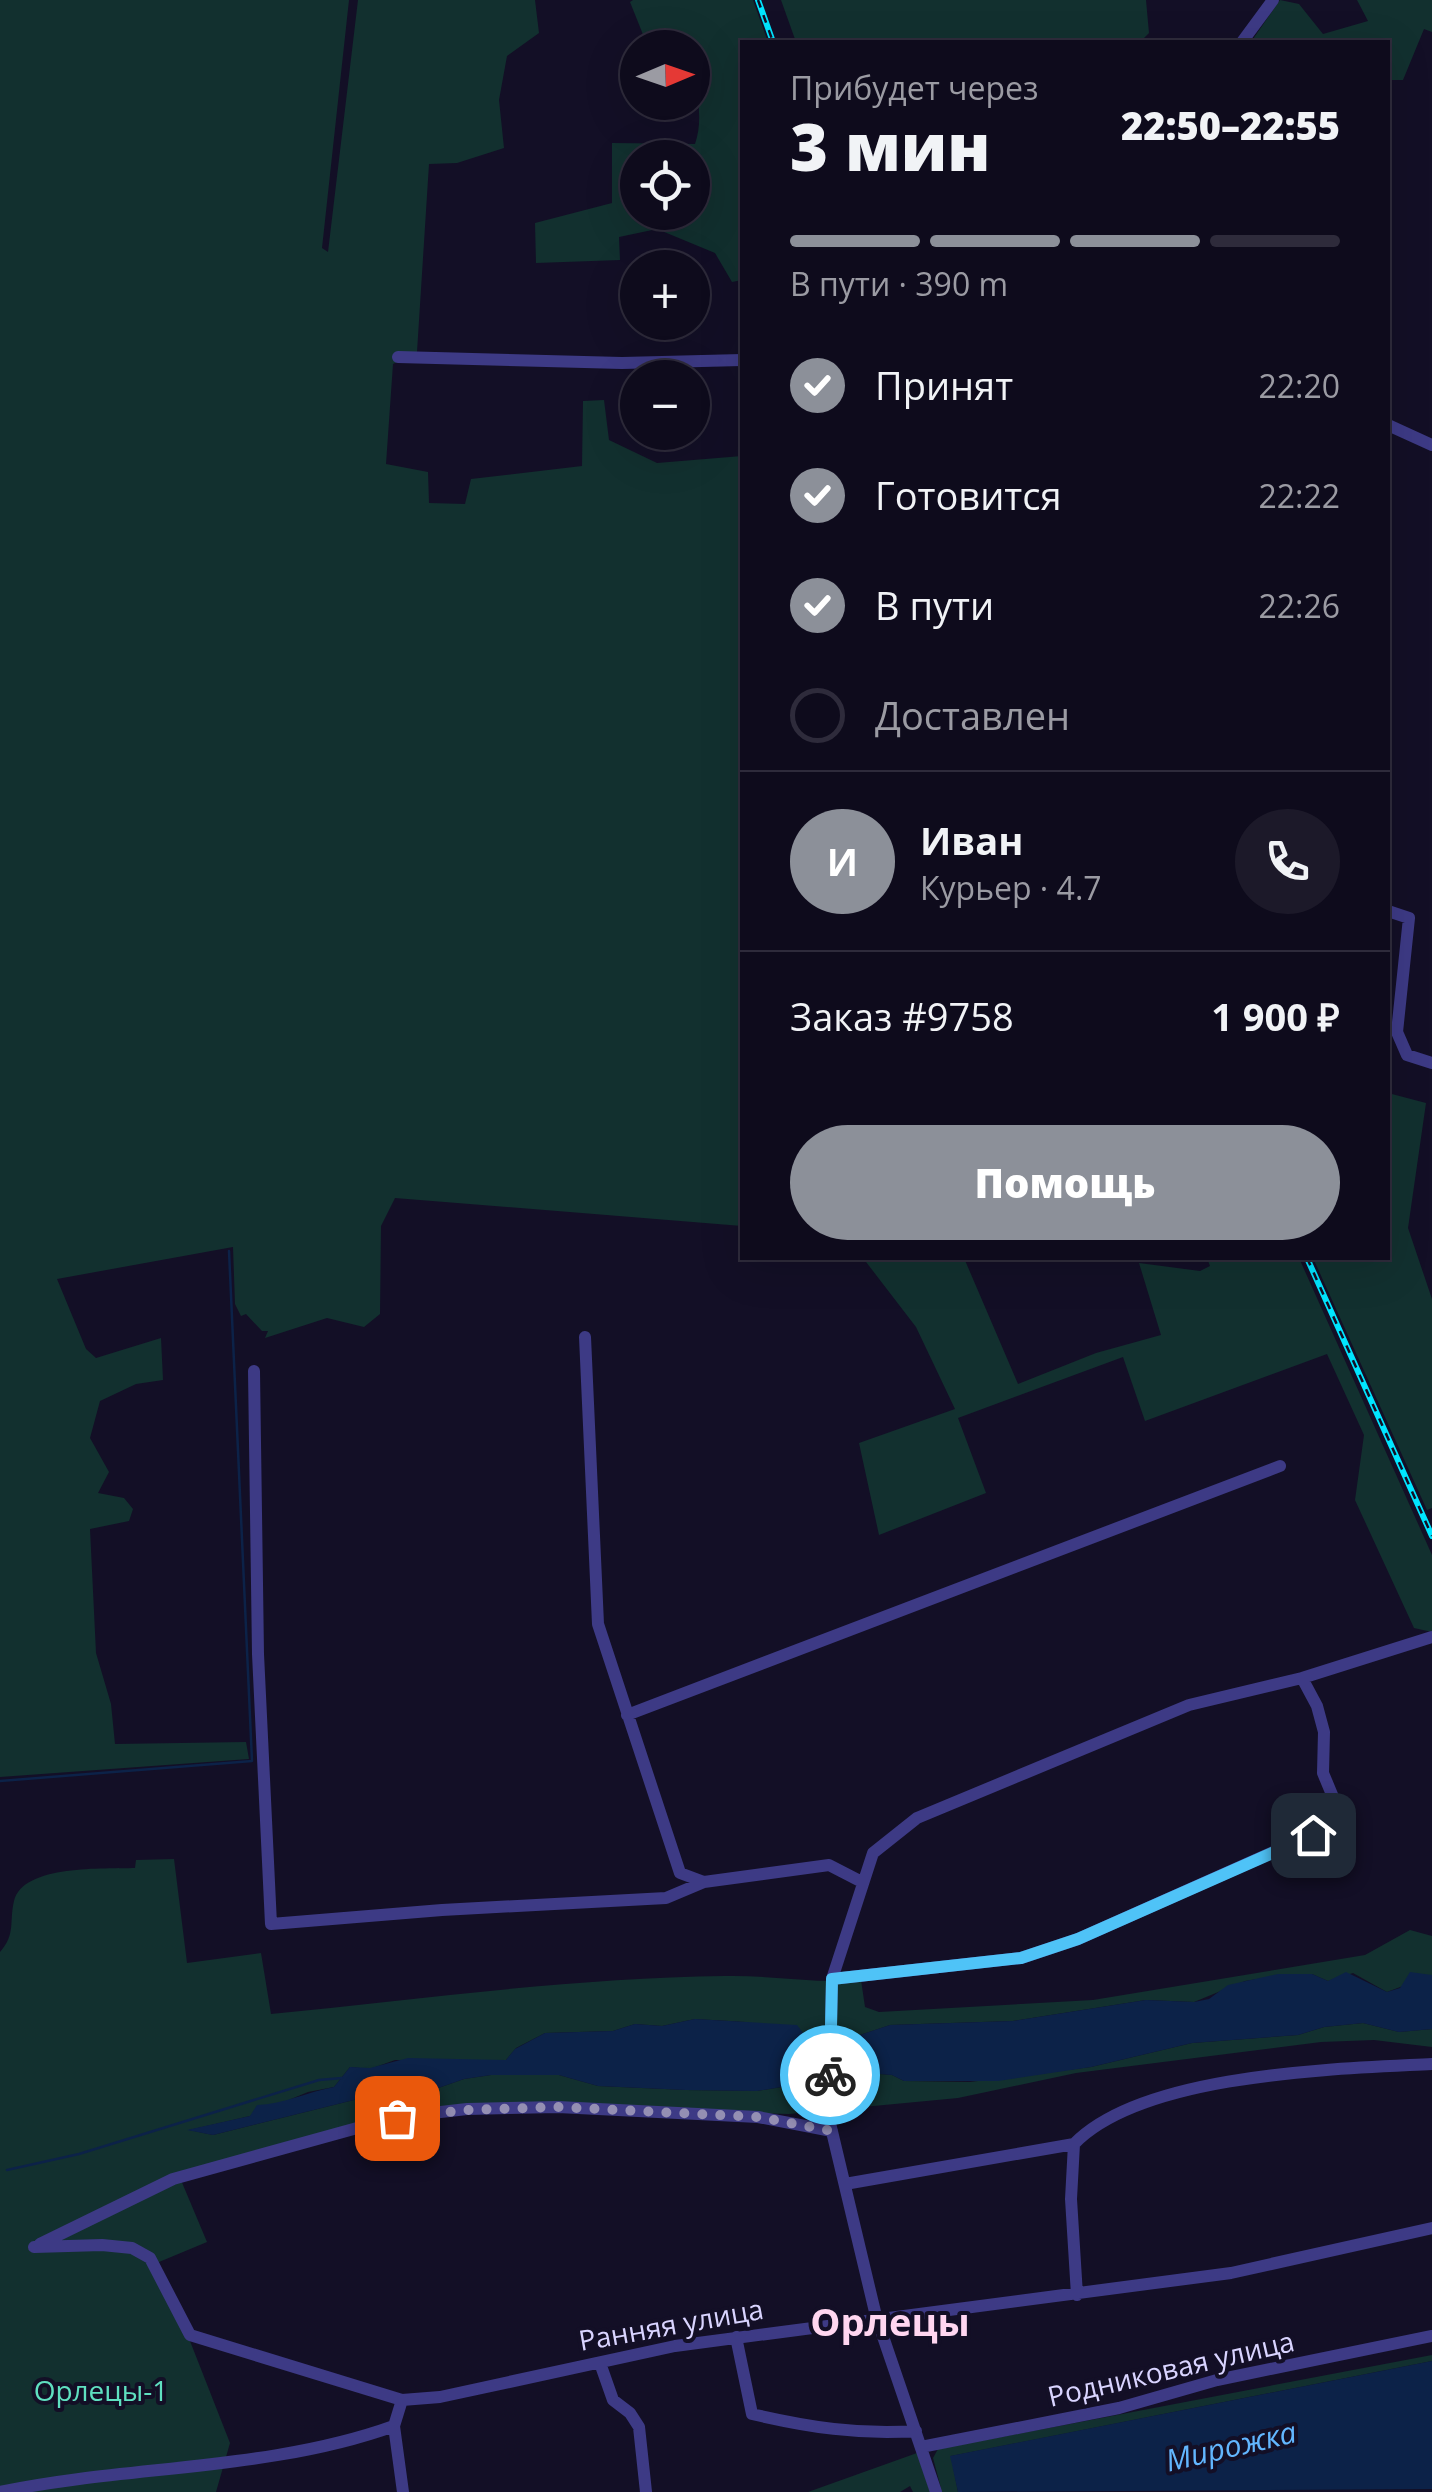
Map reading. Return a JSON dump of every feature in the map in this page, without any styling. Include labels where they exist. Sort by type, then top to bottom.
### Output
[{"type":"street","points":[[1243,40],[1273,0]]},
{"type":"street","points":[[398,357],[604,363],[740,360]]},
{"type":"street","points":[[1390,426],[1432,445]]},
{"type":"street","points":[[1390,912],[1409,918],[1397,1032],[1407,1055],[1432,1063]]},
{"type":"street","points":[[585,1337],[598,1624],[680,1873],[704,1882]]},
{"type":"street","points":[[254,1370],[258,1654],[271,1924],[666,1898],[704,1882],[829,1864],[862,1882]]},
{"type":"street","points":[[627,1715],[1280,1466]]},
{"type":"street","points":[[936,2492],[876,2316],[832,2131],[832,1979],[873,1853],[917,1818],[1189,1705],[1302,1678],[1432,1637]]},
{"type":"street","points":[[832,1979],[1021,1958],[1140,1913],[1344,1821],[1323,1774],[1324,1732],[1318,1706],[1302,1678]]},
{"type":"street","points":[[845,2184],[1074,2144],[1085,2132],[1129,2111],[1206,2085],[1269,2079],[1320,2068],[1432,2064]]},
{"type":"street","name":"Ранняя улица","points":[[832,2131],[758,2117],[558,2107],[467,2110],[397,2118],[173,2179],[148,2195],[34,2247],[132,2248],[150,2258],[190,2335],[402,2400],[440,2397],[736,2337],[1231,2273],[1432,2228]]},
{"type":"street","points":[[1074,2144],[1070,2199],[1077,2295]]},
{"type":"street","name":"Родниковая улица","points":[[923,2453],[1119,2408],[1217,2380],[1432,2336]]},
{"type":"street","points":[[736,2337],[752,2414],[867,2434],[916,2431]]},
{"type":"street","points":[[600,2362],[612,2400],[630,2413],[638,2426],[646,2492]]},
{"type":"street","points":[[402,2400],[394,2426],[403,2492]]},
{"type":"street","points":[[0,2492],[221,2463],[360,2438],[394,2426]]},
{"type":"green space","points":[[0,0],[349,0],[322,248],[328,252],[358,0],[535,0],[539,33],[507,56],[499,100],[504,148],[457,163],[429,164],[417,352],[393,364],[386,464],[428,472],[429,503],[465,504],[471,479],[582,466],[583,401],[604,400],[609,440],[620,445],[620,450],[630,450],[657,463],[740,456],[740,1226],[395,1198],[381,1226],[380,1314],[364,1327],[327,1318],[265,1338],[268,1331],[262,1331],[246,1314],[241,1316],[235,1304],[233,1247],[57,1279],[86,1349],[96,1358],[161,1338],[163,1380],[136,1384],[100,1401],[90,1438],[109,1472],[98,1493],[124,1498],[133,1509],[129,1521],[90,1529],[96,1653],[111,1704],[115,1744],[246,1742],[249,1759],[0,1777]]},
{"type":"green space","points":[[633,0],[753,0],[767,40],[740,40],[740,280],[732,282],[715,253],[659,230],[710,230],[710,140],[696,140],[698,120],[710,120],[710,30],[641,30],[630,2]]},
{"type":"green space","points":[[781,0],[1146,0],[1149,33],[1142,40],[795,40]]},
{"type":"green space","points":[[1280,0],[1299,4],[1323,34],[1368,21],[1357,0],[1432,0],[1432,32],[1424,29],[1403,80],[1390,80],[1390,40],[1252,40]]},
{"type":"green space","points":[[612,143],[620,143],[620,230],[652,230],[619,237],[620,260],[536,263],[535,223],[612,203]]},
{"type":"green space","points":[[1390,1094],[1426,1103],[1408,1228],[1432,1299],[1432,1508],[1427,1510],[1314,1260],[1390,1260]]},
{"type":"green space","points":[[865,1260],[965,1260],[1018,1384],[1096,1353],[1161,1335],[1139,1263],[1200,1271],[1210,1266],[1208,1260],[1300,1260],[1432,1555],[1432,1632],[1414,1628],[1355,1500],[1364,1435],[1327,1354],[1145,1421],[1123,1357],[958,1418],[986,1493],[879,1535],[859,1443],[955,1409],[916,1327]]},
{"type":"green space","name":"Орлецы-1","points":[[174,1859],[187,1963],[261,1953],[271,2014],[554,1985],[725,1976],[861,1980],[865,2007],[879,2012],[1093,2000],[1365,1955],[1410,1930],[1432,1936],[1432,1975],[1387,1992],[1353,1973],[1328,1981],[1312,1974],[1289,1974],[1245,1981],[1194,2002],[1146,2000],[1013,2021],[890,2025],[860,2035],[868,2073],[892,2075],[904,2081],[970,2082],[1091,2067],[1192,2043],[1298,2035],[1324,2027],[1363,2023],[1399,2032],[1432,2029],[1432,2047],[1374,2040],[1321,2042],[1076,2073],[958,2098],[789,2114],[469,2104],[178,2173],[207,2242],[159,2262],[230,2443],[216,2492],[0,2492],[0,1952],[10,1933],[14,1901],[32,1880],[67,1871],[135,1868],[136,1860]],"holes":[[[695,2019],[745,2022],[813,2060],[793,2085],[757,2091],[687,2090],[598,2086],[559,2075],[491,2075],[464,2079],[401,2101],[388,2093],[213,2135],[189,2130],[250,2116],[308,2092],[334,2087],[350,2067],[370,2069],[395,2060],[506,2060],[516,2048],[545,2033],[613,2031],[635,2024],[662,2026]]]},
{"type":"green space","points":[[1432,2355],[1432,2361],[951,2456],[958,2492],[942,2492],[933,2458],[938,2449]]},
{"type":"green space","points":[[917,2453],[930,2492],[913,2492],[910,2486],[900,2492],[808,2492]]},
{"type":"water","points":[[1346,1972],[1387,1992],[1400,1988],[1410,1972],[1432,1975],[1432,2029],[1399,2032],[1363,2023],[1324,2027],[1298,2035],[1192,2043],[1091,2067],[998,2081],[904,2081],[892,2075],[868,2073],[850,2045],[860,2035],[890,2025],[1013,2021],[1146,2000],[1194,2002],[1209,1999],[1228,1985],[1278,1974],[1312,1974],[1328,1981]]},
{"type":"water","points":[[695,2019],[797,2025],[814,2047],[813,2060],[793,2085],[757,2091],[598,2086],[559,2075],[491,2075],[464,2079],[401,2101],[388,2093],[213,2135],[187,2130],[250,2116],[257,2105],[334,2087],[350,2067],[370,2068],[408,2058],[506,2060],[515,2049],[545,2033],[613,2031],[635,2024],[662,2026]]},
{"type":"water","name":"Мирожка","points":[[1432,2361],[1432,2489],[958,2492],[950,2456]]},
{"type":"waterway","points":[[0,1781],[252,1761],[229,1251]]},
{"type":"waterway","points":[[835,2052],[856,2051]]},
{"type":"waterway","points":[[7,2170],[79,2154],[319,2080],[342,2078]]},
{"type":"railway","points":[[758,0],[772,40]]},
{"type":"railway","points":[[1308,1260],[1432,1536]]},
{"type":"way so far","points":[[397,2118],[467,2110],[558,2107],[613,2113],[758,2117],[832,2131],[830,2075]]},
{"type":"district","name":"Орлецы","points":[[890,2323]]},
{"type":"route","points":[[830,2075],[832,1979],[1021,1958],[1140,1913],[1313,1835]]}]
